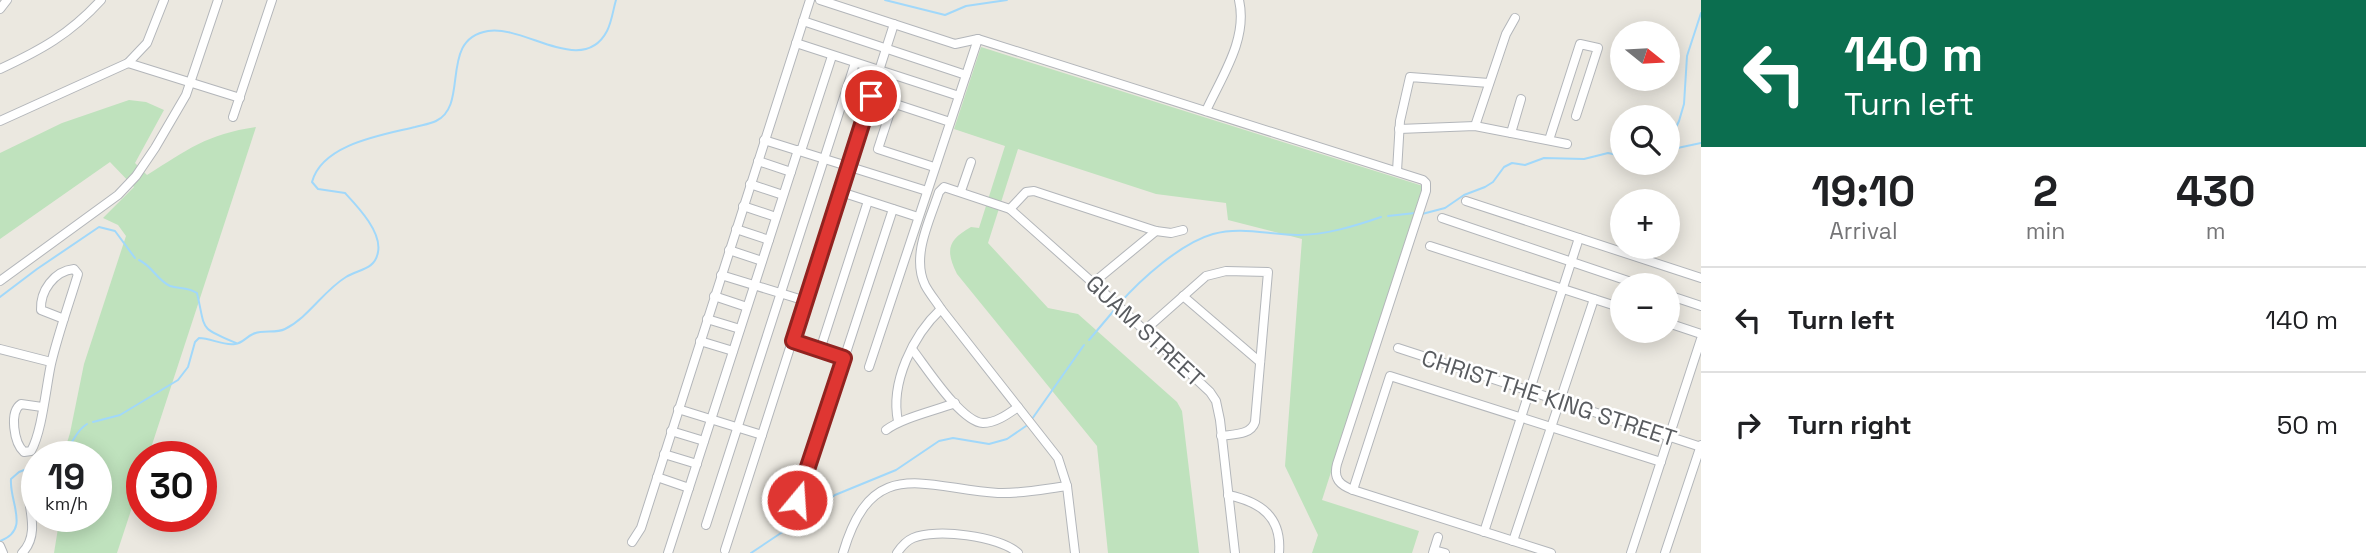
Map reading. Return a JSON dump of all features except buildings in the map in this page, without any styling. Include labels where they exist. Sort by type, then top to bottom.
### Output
[{"type":"street","points":[[0,9],[7,0]]},
{"type":"street","points":[[0,68],[49,46],[102,0]]},
{"type":"street","points":[[0,121],[128,63],[147,43],[164,0]]},
{"type":"street","points":[[0,281],[126,187],[155,148],[180,107],[191,83],[218,0]]},
{"type":"street","points":[[233,117],[272,0]]},
{"type":"street","points":[[632,542],[638,534],[657,477],[810,0]]},
{"type":"street","points":[[820,0],[956,44],[978,39],[1423,180],[1427,187],[1337,464],[1337,480],[1353,490],[1551,553]]},
{"type":"street","points":[[1206,111],[1240,36],[1242,15],[1239,0]]},
{"type":"street","points":[[1475,126],[1506,34],[1515,18]]},
{"type":"street","points":[[803,21],[966,75]]},
{"type":"street","points":[[725,550],[894,24]]},
{"type":"street","points":[[869,367],[978,39]]},
{"type":"street","points":[[796,43],[959,96]]},
{"type":"street","points":[[1549,140],[1580,44],[1598,48],[1576,116]]},
{"type":"street","points":[[668,553],[783,195],[832,56]]},
{"type":"street","points":[[128,63],[240,98]]},
{"type":"street","points":[[706,525],[855,63]]},
{"type":"street","points":[[1397,171],[1399,129],[1410,77],[1489,83]]},
{"type":"street","points":[[871,96],[950,121]]},
{"type":"street","points":[[1511,133],[1521,99]]},
{"type":"street","points":[[893,103],[878,149],[934,167]]},
{"type":"street","points":[[1399,129],[1475,126],[1567,144]]},
{"type":"street","points":[[764,141],[926,191]]},
{"type":"street","points":[[758,162],[791,172]]},
{"type":"street","points":[[961,191],[971,162]]},
{"type":"street","points":[[750,184],[783,195]]},
{"type":"street","name":"GUAM STREET","points":[[940,309],[925,284],[920,267],[922,247],[939,192],[944,187],[1010,209],[1122,308],[1210,392],[1216,401],[1222,436],[1235,553]]},
{"type":"street","points":[[1010,209],[1026,192],[1034,191],[1156,231],[1171,233],[1183,230]]},
{"type":"street","points":[[841,192],[918,217]]},
{"type":"street","points":[[820,350],[868,201]]},
{"type":"street","points":[[1466,201],[1701,278]]},
{"type":"street","points":[[743,206],[776,217]]},
{"type":"street","points":[[790,524],[893,209]]},
{"type":"street","points":[[1442,218],[1610,275]]},
{"type":"street","points":[[736,229],[769,240]]},
{"type":"street","points":[[1093,283],[1156,231]]},
{"type":"street","points":[[1484,532],[1579,238]]},
{"type":"street","points":[[1430,246],[1610,304]]},
{"type":"street","points":[[729,250],[762,261]]},
{"type":"street","points":[[42,407],[21,404],[15,410],[18,443],[24,452],[33,448],[42,407],[51,362],[78,274],[74,269],[64,271],[51,280],[40,304],[44,313],[64,319]]},
{"type":"street","points":[[1145,330],[1206,276],[1216,272],[1268,272],[1254,427],[1245,432],[1222,436]]},
{"type":"street","points":[[722,275],[806,302]]},
{"type":"street","points":[[714,296],[747,307]]},
{"type":"street","points":[[1182,296],[1260,362]]},
{"type":"street","points":[[1513,541],[1594,299]]},
{"type":"street","points":[[1680,299],[1701,306]]},
{"type":"street","points":[[898,421],[897,393],[912,349],[923,329],[940,309],[1058,458],[1067,486],[1075,553]]},
{"type":"street","points":[[707,319],[740,330]]},
{"type":"street","points":[[1680,327],[1701,334]]},
{"type":"street","points":[[1631,553],[1701,339]]},
{"type":"street","points":[[700,341],[733,351]]},
{"type":"street","points":[[793,341],[844,358]]},
{"type":"street","name":"CHRIST THE KING STREET","points":[[1398,348],[1701,446]]},
{"type":"street","points":[[0,349],[51,362]]},
{"type":"street","points":[[912,349],[955,403],[974,421],[994,421],[1018,407]]},
{"type":"street","points":[[1353,490],[1390,376],[1661,462]]},
{"type":"street","points":[[886,430],[898,421],[913,419],[955,403]]},
{"type":"street","points":[[678,409],[762,435]]},
{"type":"street","points":[[671,431],[704,441]]},
{"type":"street","points":[[1665,553],[1701,446]]},
{"type":"street","points":[[664,454],[697,464]]},
{"type":"street","points":[[1690,476],[1701,480]]},
{"type":"street","points":[[657,477],[689,488]]},
{"type":"street","points":[[843,553],[864,506],[876,495],[894,486],[928,483],[1000,493],[1067,486]]},
{"type":"street","points":[[1228,495],[1251,501],[1266,511],[1277,528],[1279,553]]},
{"type":"street","points":[[22,553],[32,539],[31,532]]},
{"type":"street","points":[[897,553],[911,539],[933,534],[996,542],[1018,553]]},
{"type":"street","points":[[1438,537],[1434,551],[1444,553]]},
{"type":"street","points":[[0,546],[3,553]]},
{"type":"green space","points":[[981,47],[1423,186],[1322,500],[1419,531],[1412,553],[1312,553],[1318,535],[1285,466],[1302,239],[1228,220],[1226,203],[1156,194],[1018,149],[988,243],[1048,308],[1078,314],[1177,402],[1182,411],[1199,553],[1108,553],[1097,446],[957,274],[951,258],[951,246],[957,236],[971,227],[979,228],[1005,146],[954,129]]},
{"type":"green space","points":[[129,100],[146,102],[164,110],[135,163],[147,175],[211,139],[256,127],[153,441],[126,441],[126,526],[117,553],[54,553],[57,532],[112,532],[112,441],[68,441],[84,364],[126,236],[118,225],[103,218],[134,187],[110,162],[0,239],[0,153],[62,123]]},
{"type":"waterway","points":[[93,422],[120,415],[178,380],[188,367],[195,342],[199,338],[235,344],[257,333],[285,329],[301,318],[330,289],[374,262],[378,244],[373,228],[362,213],[345,193],[318,189],[312,182],[318,169],[340,150],[371,138],[431,123],[446,113],[459,59],[464,46],[473,37],[488,31],[503,31],[552,46],[583,50],[597,44],[607,31],[616,0]]},
{"type":"waterway","points":[[885,0],[945,15],[966,6],[1007,0]]},
{"type":"waterway","points":[[1680,118],[1684,104],[1687,56],[1701,13]]},
{"type":"waterway","points":[[1680,147],[1701,143]]},
{"type":"waterway","points":[[1422,214],[1445,208],[1464,195],[1485,187],[1493,182],[1504,167],[1512,163],[1525,165],[1544,158],[1584,159],[1610,153]]},
{"type":"waterway","points":[[1388,216],[1415,213]]},
{"type":"waterway","points":[[1119,304],[1162,263],[1188,245],[1213,234],[1245,231],[1309,235],[1381,217]]},
{"type":"waterway","points":[[0,297],[99,227],[115,231],[135,258]]},
{"type":"waterway","points":[[139,260],[170,286],[197,293],[203,321],[209,330],[236,343]]},
{"type":"waterway","points":[[1089,340],[1116,308]]},
{"type":"waterway","points":[[1032,419],[1084,345]]},
{"type":"waterway","points":[[72,441],[87,424]]},
{"type":"waterway","points":[[795,524],[835,495],[896,470],[939,441],[953,438],[989,444],[1007,439],[1026,426]]},
{"type":"waterway","points":[[0,541],[15,530],[17,523],[11,479],[21,471]]},
{"type":"waterway","points":[[751,553],[790,527]]},
{"type":"route","points":[[797,500],[844,358],[793,341],[871,96]]}]
